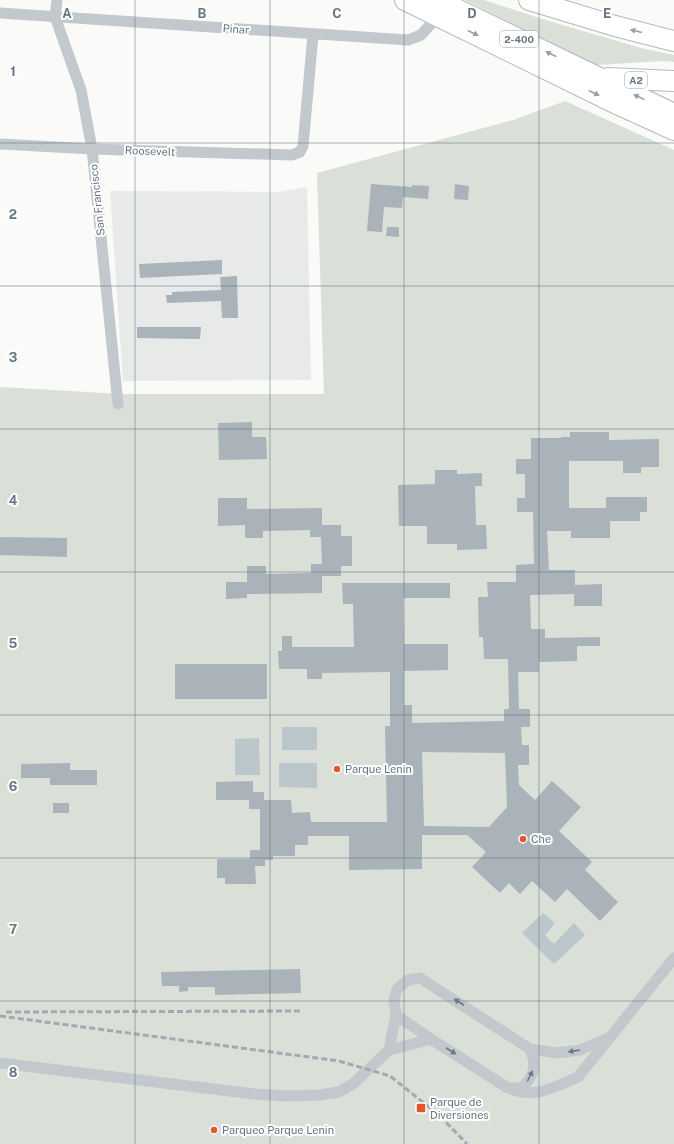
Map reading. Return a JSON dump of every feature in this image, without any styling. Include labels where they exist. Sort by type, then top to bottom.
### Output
[{"type":"highway","name":"A2","points":[[405,0],[438,8],[547,70],[599,77],[674,81]]},
{"type":"highway","points":[[530,0],[615,26],[674,41]]},
{"type":"highway","name":"2-400","points":[[438,8],[599,77],[674,114]]},
{"type":"highway","points":[[547,70],[674,130]]},
{"type":"street","name":"San Francisco","points":[[57,0],[55,17],[81,90],[92,149],[118,404]]},
{"type":"street","name":"Pinar","points":[[0,13],[313,35],[408,40],[421,35],[438,8]]},
{"type":"street","name":"Roosevelt","points":[[0,144],[92,149],[292,155],[300,152],[303,146],[313,35]]},
{"type":"street","points":[[396,1015],[508,1088],[518,1092],[532,1094],[556,1087],[578,1077],[674,958]]},
{"type":"street","points":[[389,1050],[396,1015],[394,1001],[397,989],[408,980],[420,978],[530,1049],[557,1053],[580,1050],[610,1037]]},
{"type":"street","points":[[0,1063],[254,1094],[286,1096],[319,1095],[339,1092],[354,1084],[389,1050],[431,1039]]},
{"type":"street","points":[[508,1088],[522,1088],[530,1079],[534,1061],[530,1049]]},
{"type":"shaded area","points":[[465,0],[484,0],[542,19],[641,48],[674,55],[674,62],[663,61],[596,65]]},
{"type":"shaded area","name":"Parque Lenin","points":[[565,101],[674,150],[674,1144],[0,1144],[0,387],[122,394],[324,394],[317,173],[513,120]]},
{"type":"shaded area","points":[[307,187],[311,380],[123,381],[110,191],[278,192]]},
{"type":"shaded area","points":[[282,727],[317,727],[317,750],[282,750]]},
{"type":"shaded area","points":[[259,738],[260,775],[235,775],[235,739]]},
{"type":"shaded area","points":[[279,763],[317,763],[317,788],[279,787]]},
{"type":"shaded area","points":[[543,913],[555,923],[545,935],[554,944],[574,923],[585,935],[554,964],[522,933]]},
{"type":"building","points":[[371,184],[412,187],[412,185],[429,186],[428,199],[403,197],[402,208],[384,207],[382,232],[367,231]]},
{"type":"building","points":[[455,184],[469,186],[468,200],[454,199]]},
{"type":"building","points":[[387,227],[399,227],[399,237],[386,236]]},
{"type":"building","points":[[222,260],[222,274],[140,278],[139,264]]},
{"type":"building","points":[[237,276],[238,318],[222,318],[221,301],[167,303],[166,295],[172,295],[172,292],[221,290],[220,277]]},
{"type":"building","points":[[137,327],[201,327],[200,339],[137,338]]},
{"type":"building","points":[[252,422],[252,437],[266,437],[267,459],[219,460],[218,423]]},
{"type":"building","points":[[570,432],[609,432],[609,440],[659,439],[659,467],[641,467],[641,473],[623,473],[623,461],[569,461],[569,508],[606,508],[606,497],[647,497],[647,512],[640,512],[640,521],[610,521],[610,538],[571,538],[571,531],[547,531],[549,570],[575,570],[575,585],[602,584],[602,606],[574,606],[574,594],[530,595],[531,629],[545,629],[545,638],[600,637],[600,646],[577,646],[577,661],[539,662],[539,672],[518,672],[519,709],[530,709],[530,727],[521,727],[522,745],[529,745],[529,765],[518,765],[519,785],[535,800],[552,781],[581,807],[559,831],[592,862],[585,870],[618,902],[600,921],[567,889],[555,902],[532,881],[520,894],[509,883],[500,893],[472,867],[486,852],[467,835],[422,835],[422,869],[349,870],[349,836],[308,836],[308,845],[295,845],[295,856],[273,856],[273,860],[265,860],[265,866],[255,866],[256,884],[225,884],[225,878],[217,878],[217,859],[250,859],[250,850],[260,850],[260,809],[249,809],[249,800],[216,800],[216,782],[253,781],[253,792],[264,792],[264,800],[291,800],[292,813],[310,812],[311,822],[387,822],[385,726],[390,726],[390,672],[322,673],[322,679],[307,679],[307,669],[279,669],[278,651],[282,651],[282,636],[292,636],[292,647],[354,647],[353,604],[343,604],[342,583],[450,583],[450,598],[403,598],[404,644],[448,644],[448,670],[404,671],[404,705],[412,705],[412,723],[504,721],[504,709],[509,709],[508,659],[484,659],[483,637],[479,637],[478,597],[488,597],[487,582],[516,582],[516,565],[534,564],[533,512],[517,512],[517,498],[525,498],[525,474],[516,474],[516,459],[531,459],[531,438],[570,437]],"holes":[[[422,752],[505,753],[507,807],[489,827],[424,826]]]},
{"type":"building","points":[[435,470],[457,470],[457,474],[482,473],[482,486],[475,486],[476,525],[486,525],[487,549],[457,550],[457,544],[427,544],[427,526],[399,526],[398,485],[435,484]]},
{"type":"building","points":[[218,498],[247,498],[247,509],[322,508],[322,525],[341,525],[341,536],[352,536],[352,566],[341,566],[341,576],[322,576],[322,593],[247,594],[247,598],[226,599],[226,582],[247,582],[247,566],[266,566],[266,574],[311,573],[311,564],[322,564],[321,537],[310,537],[310,530],[263,531],[263,538],[245,538],[245,525],[218,526]]},
{"type":"building","points":[[0,537],[67,538],[67,557],[0,555]]},
{"type":"building","points":[[175,664],[267,664],[267,699],[175,699]]},
{"type":"building","points":[[70,763],[70,770],[97,770],[97,785],[50,785],[50,778],[21,778],[21,764]]},
{"type":"building","points":[[53,803],[69,803],[69,813],[53,813]]},
{"type":"building","points":[[300,969],[301,993],[215,995],[215,987],[188,987],[188,991],[179,992],[179,986],[162,986],[161,972]]},
{"type":"railway","points":[[6,1012],[303,1011]]},
{"type":"railway","points":[[0,1016],[339,1061],[390,1076],[439,1115],[467,1144]]},
{"type":"place","name":"Parque Lenin","points":[[337,769]]},
{"type":"place","name":"Che","points":[[523,839]]},
{"type":"place","name":"Parque de Diversiones","points":[[421,1108]]},
{"type":"place","name":"Parqueo Parque Lenin","points":[[214,1130]]}]
